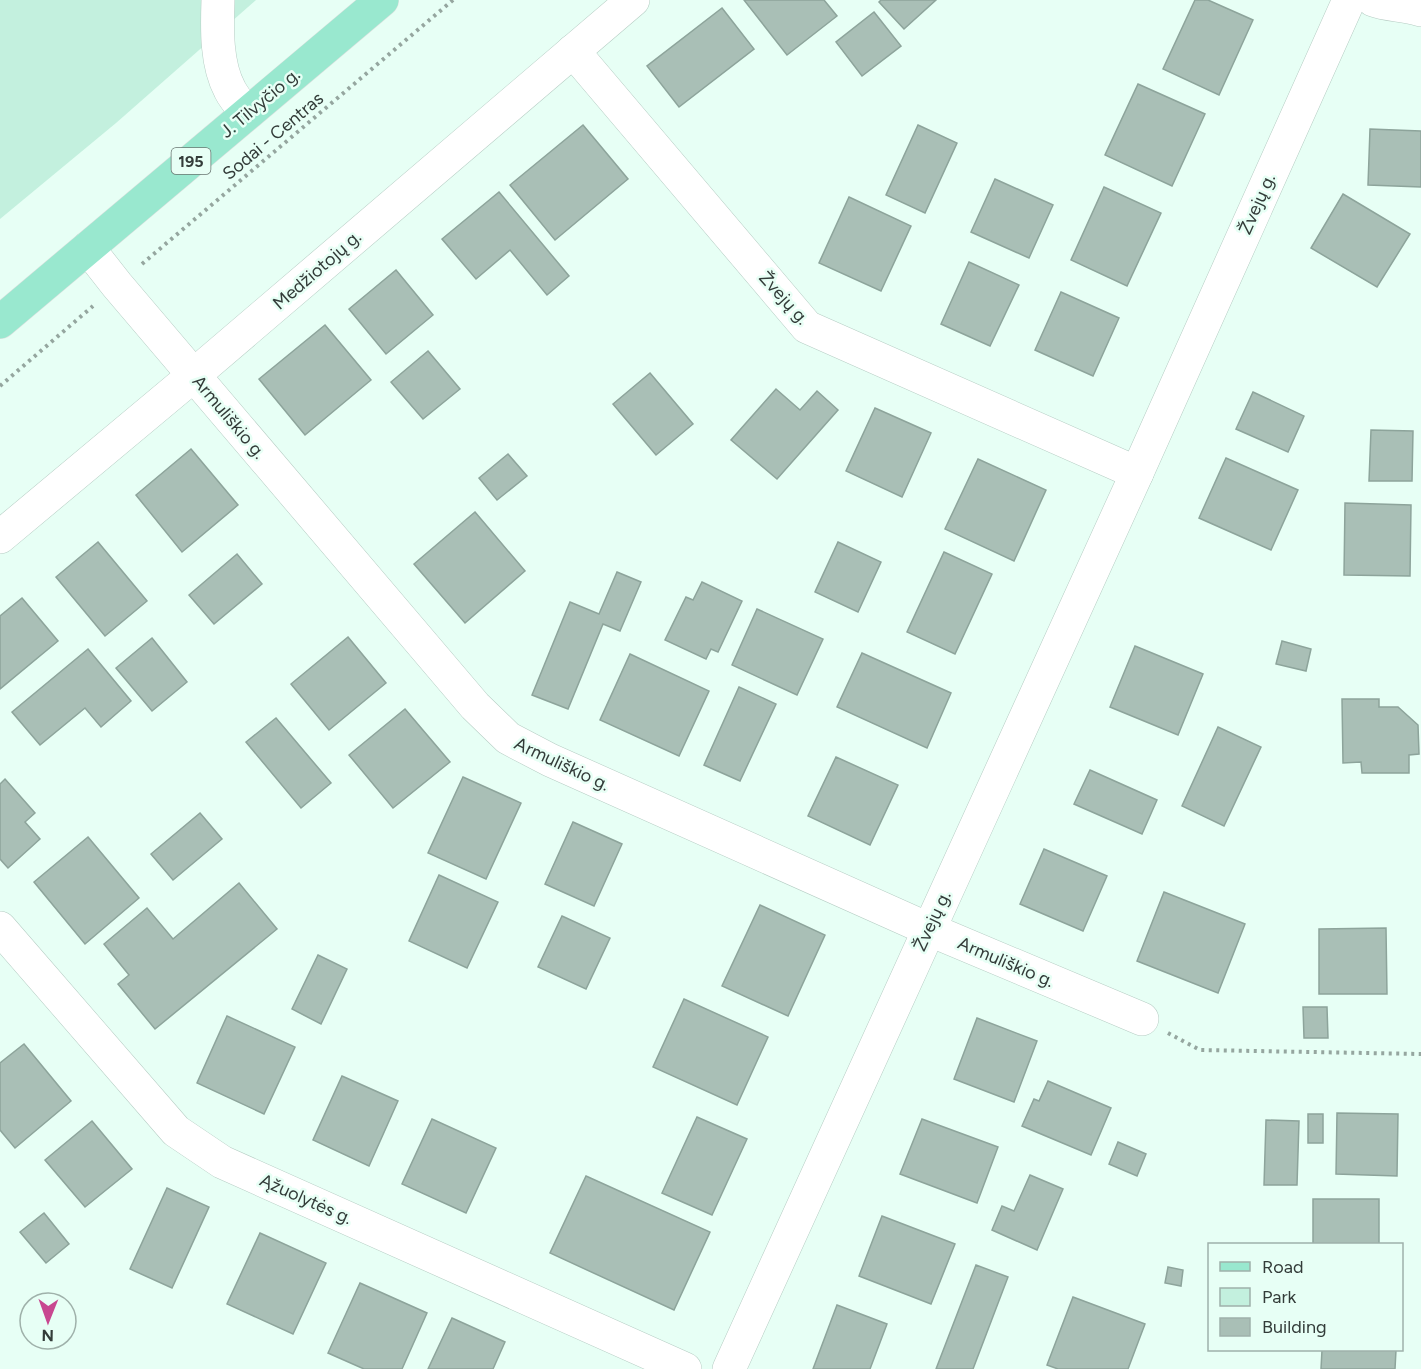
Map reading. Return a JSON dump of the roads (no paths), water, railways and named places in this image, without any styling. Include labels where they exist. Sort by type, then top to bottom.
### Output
[{"type":"main road","name":"J. Tilvyčio g.","points":[[0,322],[382,0]]},
{"type":"street","points":[[218,0],[222,73],[230,92],[247,113]]},
{"type":"street","name":"Medžiotojų g.","points":[[0,537],[194,375],[633,0]]},
{"type":"street","name":"Žvejų g.","points":[[729,1369],[1137,473],[1348,0]]},
{"type":"street","points":[[1373,0],[1383,4],[1412,6],[1421,10]]},
{"type":"street","name":"Žvejų g.","points":[[573,51],[807,327],[1137,473]]},
{"type":"street","name":"Armuliškio g.","points":[[88,248],[475,706],[508,738],[550,760],[928,929],[1142,1019]]},
{"type":"street","name":"Ąžuolytės g.","points":[[0,928],[176,1131],[222,1162],[685,1369]]}]
